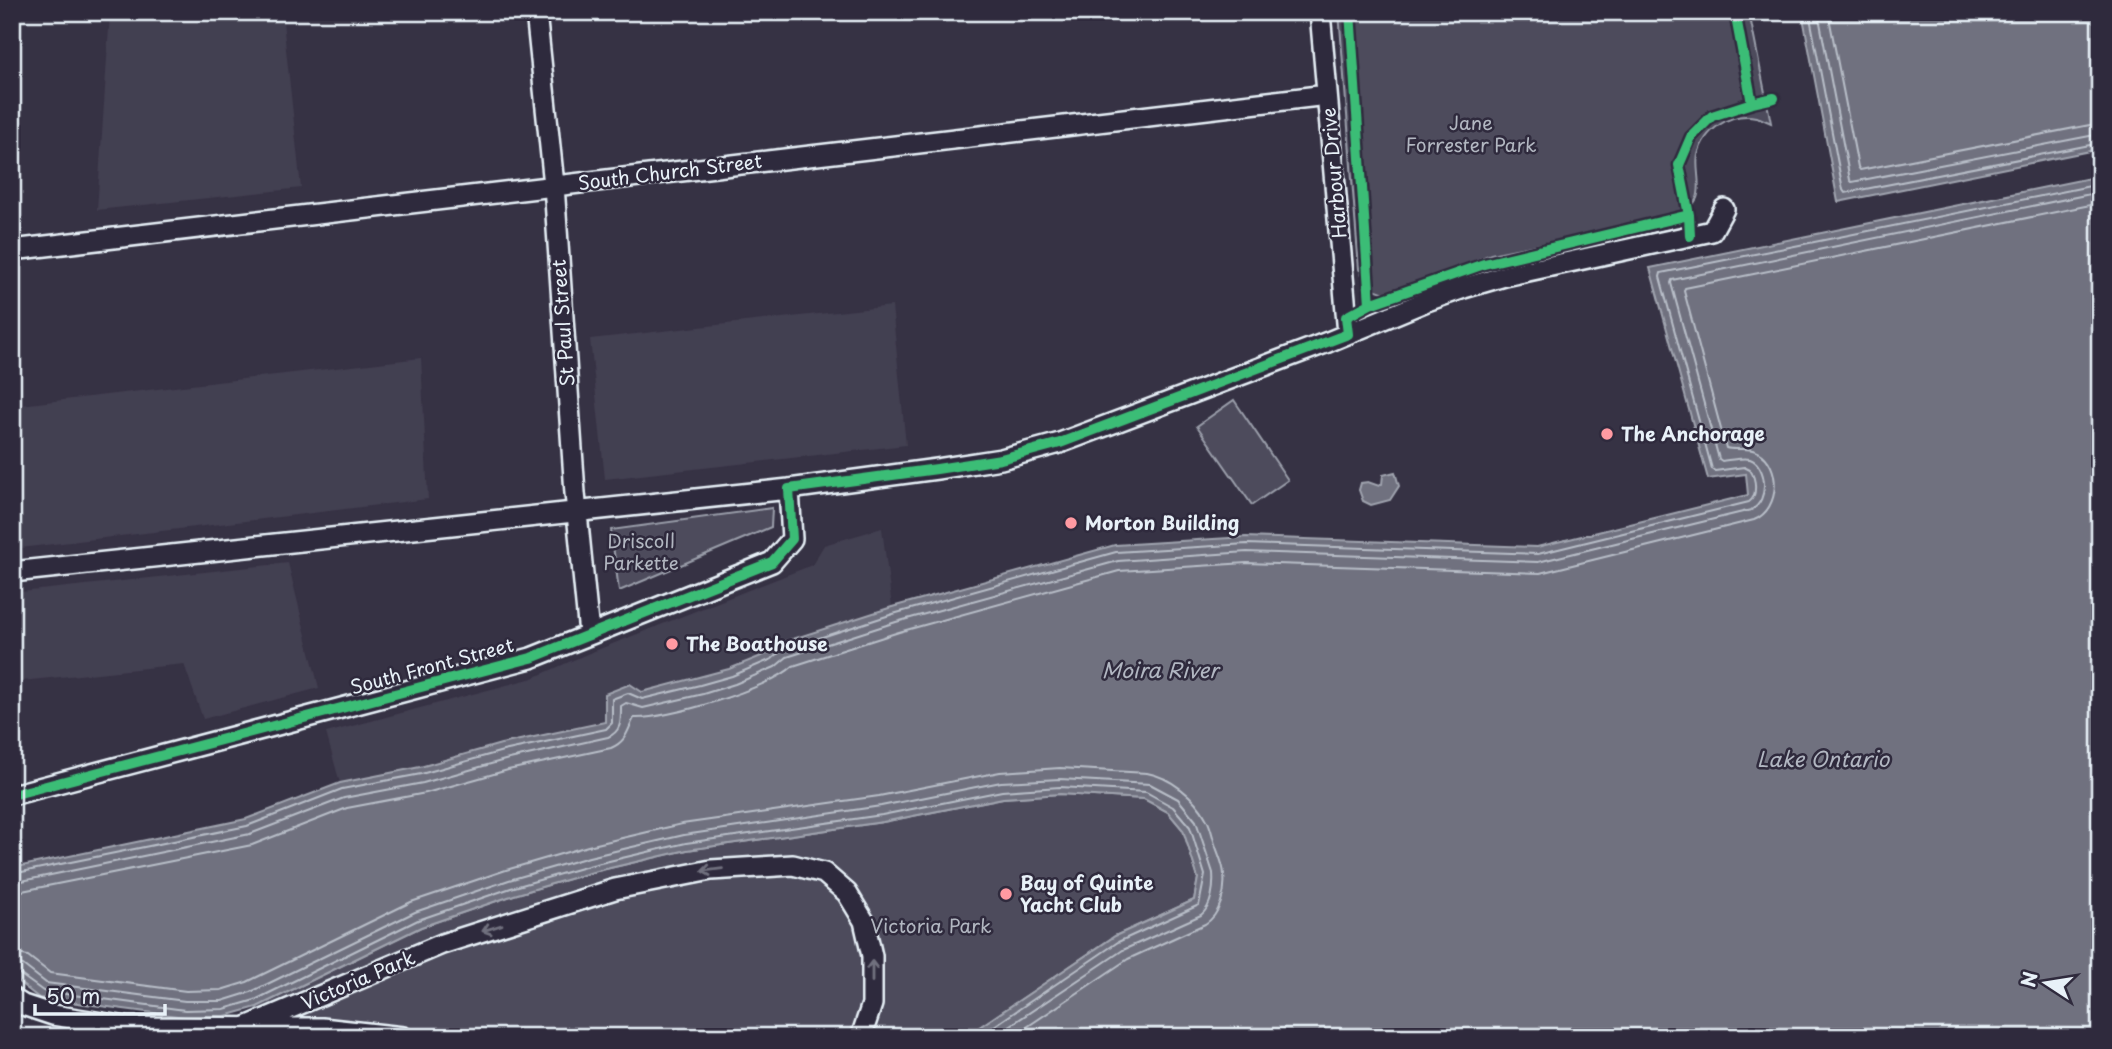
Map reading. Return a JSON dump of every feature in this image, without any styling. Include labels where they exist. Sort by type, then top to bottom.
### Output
[{"type":"street","name":"St Paul Street","points":[[536,12],[554,186],[576,511],[589,634]]},
{"type":"street","name":"Harbour Drive","points":[[1320,12],[1348,334]]},
{"type":"street","name":"South Church Street","points":[[12,250],[1327,95]]},
{"type":"street","points":[[12,572],[789,489],[1002,459],[1060,443],[1348,334],[1427,301],[1506,276],[1712,231],[1724,209]]},
{"type":"street","name":"South Front Street","points":[[12,795],[531,658],[772,562],[792,539],[789,489]]},
{"type":"street","name":"Victoria Park","points":[[246,1027],[442,944],[615,889],[711,870],[793,864],[824,873],[847,893],[864,920],[872,956],[872,1004],[861,1037]]},
{"type":"street","name":"Victoria Park","points":[[12,998],[23,1005],[52,1015],[127,1027],[322,1028],[403,1037]]},
{"type":"shaded area","points":[[110,12],[282,12],[301,188],[97,210]]},
{"type":"shaded area","points":[[892,306],[906,445],[605,479],[590,339]]},
{"type":"shaded area","points":[[421,358],[428,499],[12,549],[12,406]]},
{"type":"shaded area","points":[[882,528],[892,607],[777,644],[769,653],[729,669],[641,692],[630,684],[605,694],[605,722],[501,744],[420,767],[340,783],[326,733],[533,678],[812,565],[824,545]]},
{"type":"shaded area","points":[[288,563],[319,688],[203,719],[184,664],[12,682],[12,593]]},
{"type":"green space","name":"Jane Forrester Park","points":[[1339,12],[1749,12],[1771,123],[1756,117],[1737,117],[1712,131],[1698,155],[1697,198],[1678,216],[1491,254],[1394,294],[1382,292],[1368,284],[1359,269]]},
{"type":"green space","points":[[1234,400],[1288,480],[1252,505],[1197,426]]},
{"type":"green space","name":"Driscoll Parkette","points":[[772,508],[771,527],[619,591],[611,530]]},
{"type":"green space","name":"Victoria Park","points":[[1060,794],[1144,799],[1168,812],[1183,830],[1198,878],[1194,900],[1115,936],[968,1037],[262,1037],[257,1007],[421,927],[514,895],[593,872],[687,850],[883,822],[1003,798]]},
{"type":"water","points":[[1802,12],[2100,12],[2100,149],[1838,202]]},
{"type":"water","name":"Lake Ontario","points":[[2100,176],[2100,1037],[968,1037],[1115,936],[1194,900],[1198,878],[1183,830],[1168,812],[1144,799],[1060,794],[1003,798],[883,822],[687,850],[593,872],[514,895],[421,927],[257,1007],[225,1016],[185,1017],[39,998],[12,977],[12,868],[246,819],[340,783],[420,767],[501,744],[605,722],[605,694],[630,684],[642,692],[729,669],[769,653],[777,644],[892,607],[1115,545],[1246,537],[1537,547],[1748,495],[1746,474],[1708,479],[1650,268]]},
{"type":"water","points":[[1395,472],[1399,486],[1390,500],[1371,505],[1363,501],[1359,490],[1361,483],[1368,482],[1379,486],[1382,484],[1383,475]]},
{"type":"cycle path","points":[[1350,12],[1370,304]]},
{"type":"cycle path","points":[[1735,12],[1752,103]]},
{"type":"cycle path","points":[[1690,236],[1689,215],[1679,165],[1691,137],[1712,116],[1774,98]]},
{"type":"cycle path","points":[[12,795],[531,658],[772,562],[792,539],[789,489],[1001,459],[1060,443],[1348,334],[1346,317],[1370,304],[1484,264],[1689,215]]},
{"type":"place","name":"The Anchorage","points":[[1607,434]]},
{"type":"place","name":"Morton Building","points":[[1071,523]]},
{"type":"place","name":"The Boathouse","points":[[672,644]]},
{"type":"place","name":"Bay of Quinte Yacht Club","points":[[1006,894]]},
{"type":"water label","name":"Moira River","points":[[1160,671]]}]
